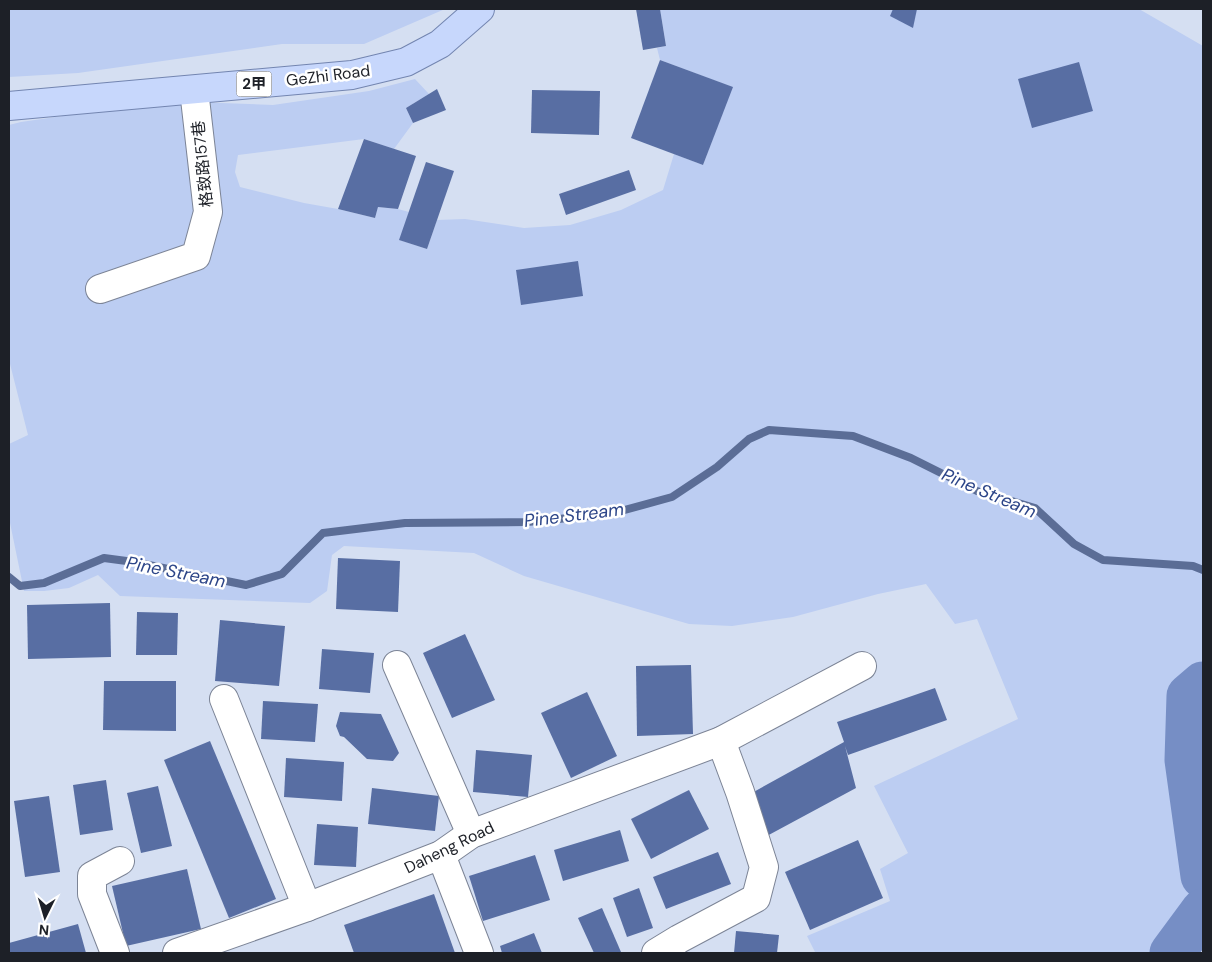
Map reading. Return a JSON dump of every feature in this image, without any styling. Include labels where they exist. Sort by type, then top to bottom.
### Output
[{"type":"main road","name":"GeZhi Road","points":[[9,106],[352,75],[406,62],[440,44],[480,9]]},
{"type":"street","name":"格致路157巷","points":[[100,289],[196,256],[208,212],[194,90]]},
{"type":"street","points":[[397,665],[471,834]]},
{"type":"street","name":"Daheng Road","points":[[177,953],[307,907],[441,855],[471,834],[720,741],[862,666]]},
{"type":"street","points":[[224,699],[307,907]]},
{"type":"street","points":[[656,953],[756,898],[764,867],[740,792],[720,741]]},
{"type":"street","points":[[441,855],[479,953]]},
{"type":"street","points":[[115,953],[92,894],[92,876],[120,861]]},
{"type":"shaded area","points":[[9,9],[445,9],[364,44],[282,44],[78,73],[9,77]]},
{"type":"shaded area","points":[[660,9],[1139,9],[1203,46],[1203,930],[1192,943],[1187,953],[813,953],[815,952],[807,936],[890,901],[880,869],[908,853],[874,786],[1018,719],[977,619],[955,624],[926,584],[878,594],[793,617],[732,626],[689,624],[524,576],[474,553],[344,546],[332,555],[327,591],[310,603],[120,596],[98,575],[69,588],[24,591],[9,518],[9,444],[28,435],[9,360],[9,125],[166,101],[273,105],[369,91],[415,79],[429,94],[406,108],[413,123],[394,149],[364,139],[238,155],[235,172],[240,187],[375,218],[378,207],[409,212],[400,240],[427,249],[437,220],[465,219],[524,228],[570,225],[621,210],[663,190],[674,154],[703,165],[732,87],[660,60],[657,48],[666,46]]},
{"type":"building","points":[[636,9],[660,9],[666,46],[643,50]]},
{"type":"building","points":[[893,9],[917,9],[913,28],[890,16]]},
{"type":"building","points":[[660,60],[733,87],[703,165],[631,138]]},
{"type":"building","points":[[1079,62],[1093,111],[1032,128],[1018,79]]},
{"type":"building","points":[[437,89],[446,110],[413,123],[406,108]]},
{"type":"building","points":[[532,90],[600,91],[599,135],[531,133]]},
{"type":"building","points":[[364,139],[416,156],[398,209],[378,207],[375,218],[338,209]]},
{"type":"building","points":[[426,162],[454,171],[427,249],[399,240]]},
{"type":"building","points":[[629,170],[636,190],[566,215],[559,194]]},
{"type":"building","points":[[578,261],[583,296],[521,305],[516,270]]},
{"type":"building","points":[[338,558],[400,561],[398,612],[336,609]]},
{"type":"building","points":[[110,603],[111,657],[28,659],[27,605]]},
{"type":"building","points":[[137,612],[178,613],[177,655],[136,655]]},
{"type":"building","points":[[220,620],[285,626],[279,686],[215,681]]},
{"type":"building","points":[[465,634],[495,700],[452,718],[423,653]]},
{"type":"building","points":[[322,649],[374,653],[370,693],[319,689]]},
{"type":"building","points":[[691,665],[693,734],[637,736],[636,666]]},
{"type":"building","points":[[104,681],[176,681],[176,731],[103,730]]},
{"type":"building","points":[[935,688],[947,720],[848,755],[845,746],[856,788],[765,837],[750,794],[844,742],[837,722]]},
{"type":"building","points":[[587,692],[617,756],[571,778],[541,713]]},
{"type":"building","points":[[263,701],[318,704],[315,742],[261,739]]},
{"type":"building","points":[[340,712],[381,714],[399,753],[393,761],[367,759],[344,737],[340,736],[336,726]]},
{"type":"building","points":[[210,741],[276,899],[229,918],[164,760]]},
{"type":"building","points":[[476,750],[532,755],[528,797],[473,792]]},
{"type":"building","points":[[286,758],[344,762],[342,801],[284,797]]},
{"type":"building","points":[[106,780],[113,830],[80,835],[73,785]]},
{"type":"building","points":[[158,786],[172,846],[141,853],[127,793]]},
{"type":"building","points":[[372,788],[439,796],[435,831],[368,824]]},
{"type":"building","points":[[689,790],[709,829],[651,859],[631,819]]},
{"type":"building","points":[[49,796],[60,872],[25,877],[14,801]]},
{"type":"building","points":[[317,824],[358,827],[356,867],[314,865]]},
{"type":"building","points":[[620,830],[629,861],[563,881],[554,850]]},
{"type":"building","points":[[858,840],[883,898],[810,930],[785,872]]},
{"type":"building","points":[[718,852],[731,884],[666,909],[653,877]]},
{"type":"building","points":[[535,855],[550,900],[483,921],[469,876]]},
{"type":"building","points":[[187,869],[201,929],[126,946],[112,886]]},
{"type":"building","points":[[639,888],[653,928],[627,937],[613,898]]},
{"type":"building","points":[[434,894],[455,953],[354,953],[344,925]]},
{"type":"building","points":[[602,908],[621,952],[594,953],[578,918]]},
{"type":"building","points":[[78,924],[86,953],[9,953],[9,943]]},
{"type":"building","points":[[736,931],[779,935],[777,953],[734,953]]},
{"type":"building","points":[[534,933],[542,953],[502,953],[500,946]]},
{"type":"waterway","name":"Pine Stream","points":[[9,577],[20,586],[44,583],[104,558],[134,562],[246,585],[282,574],[323,533],[405,523],[527,522],[610,514],[672,497],[717,467],[749,439],[769,430],[853,436],[911,458],[977,491],[1035,508],[1074,544],[1103,560],[1193,566],[1203,570]]},
{"type":"waterway","name":"Pine Stream","points":[[1203,684],[1189,696],[1187,760],[1203,876]]},
{"type":"waterway","name":"Pine Stream","points":[[1172,953],[1203,911]]}]
